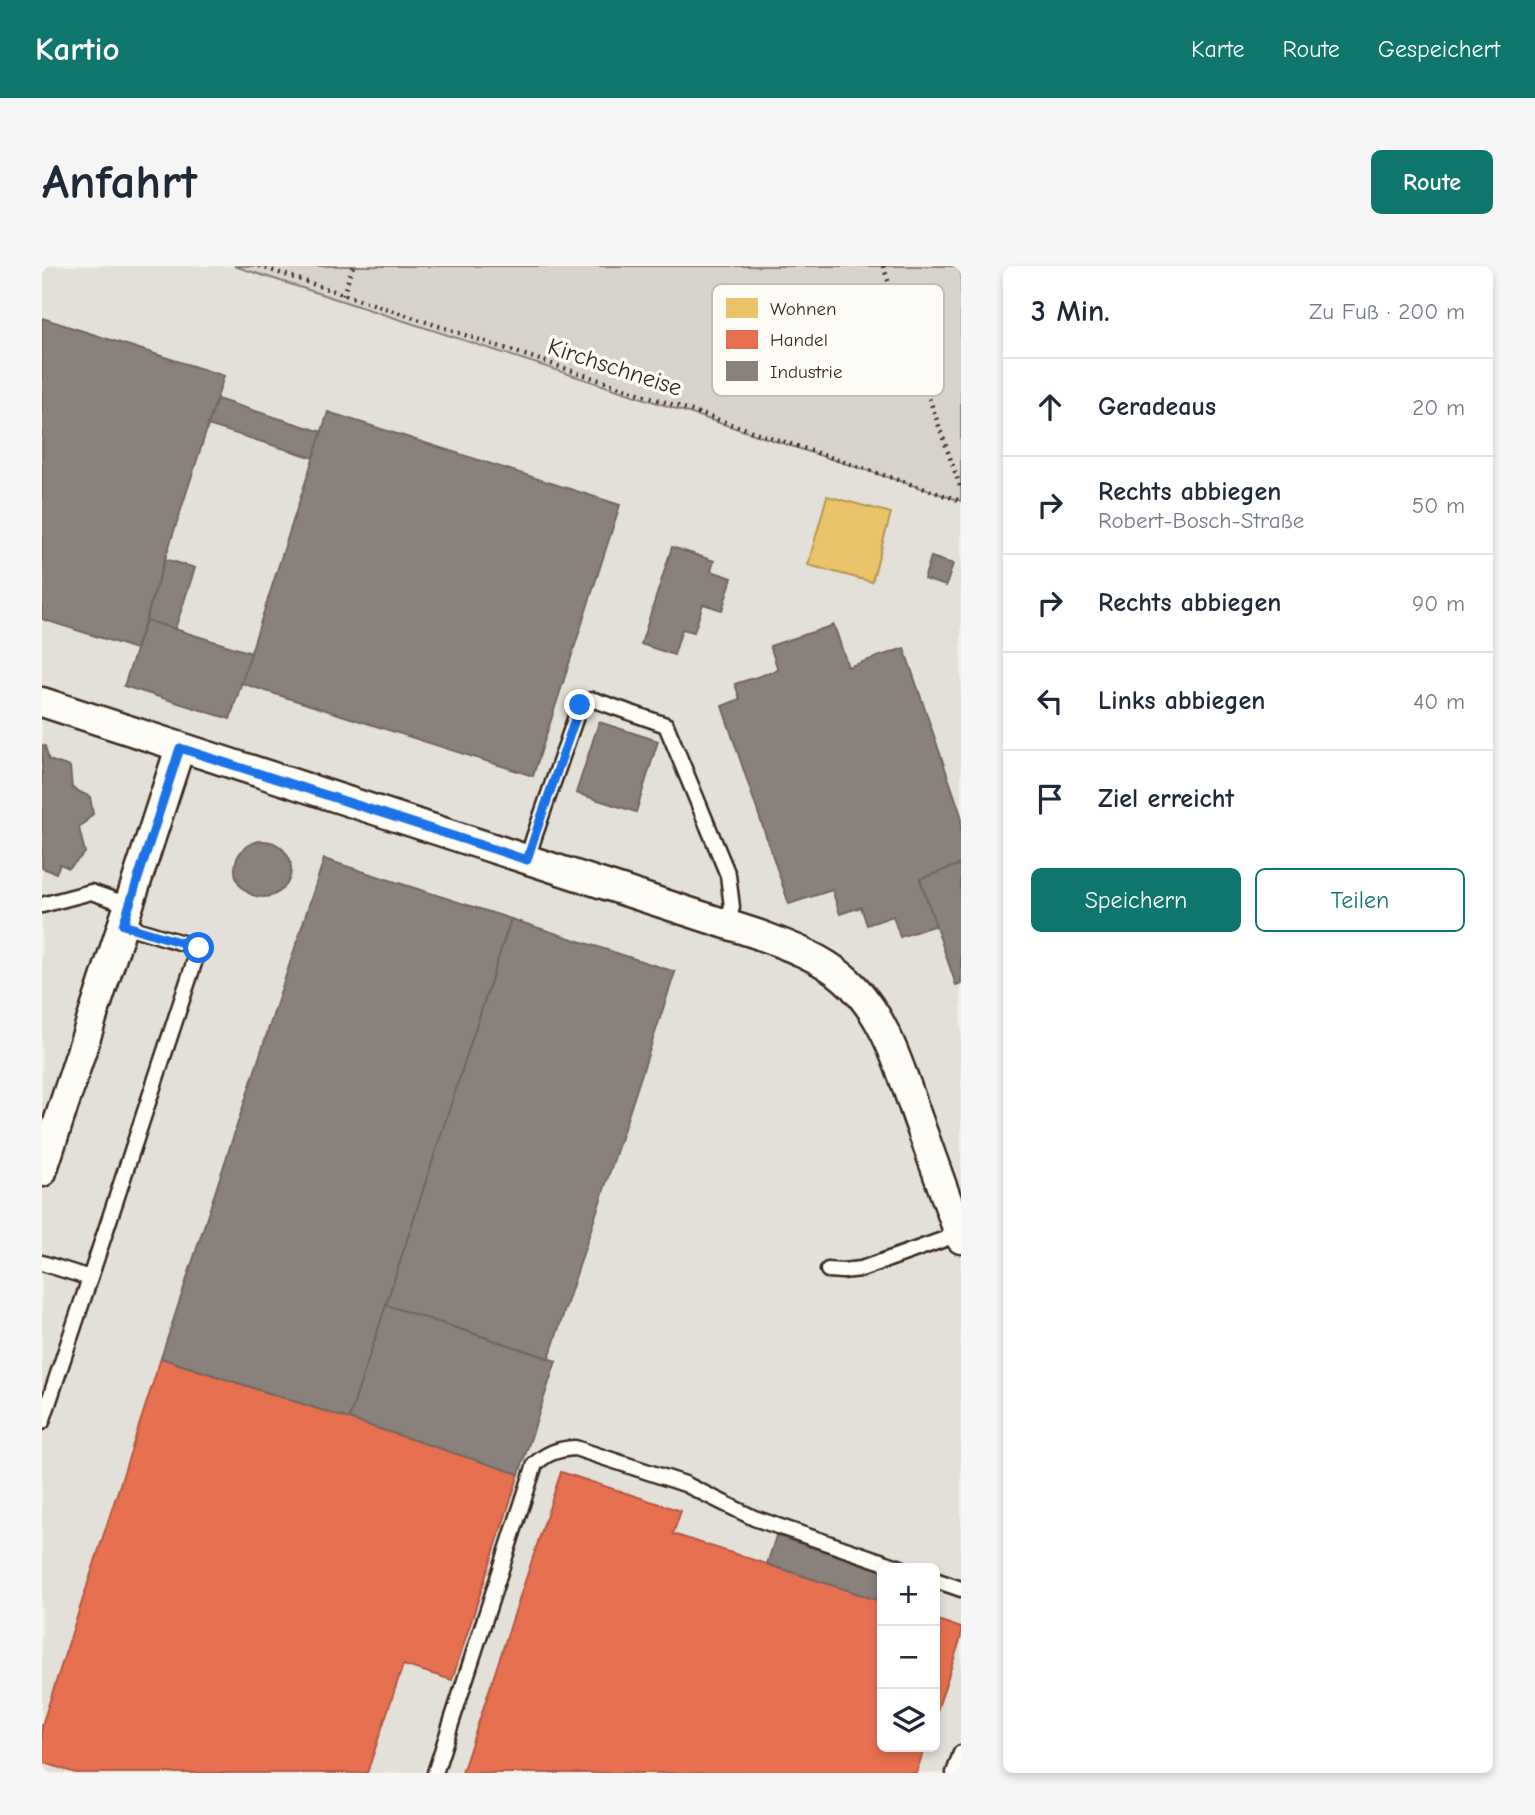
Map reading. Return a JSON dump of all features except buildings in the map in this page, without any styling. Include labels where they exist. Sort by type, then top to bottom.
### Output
[{"type":"street","points":[[42,702],[757,933],[815,958],[858,990],[874,1011],[902,1073],[960,1237]]},
{"type":"street","points":[[42,1172],[180,748]]},
{"type":"lane","points":[[527,860],[580,705],[594,700],[666,725],[729,875],[732,907],[727,924]]},
{"type":"lane","points":[[42,905],[91,892],[126,915],[199,948],[42,1422]]},
{"type":"lane","points":[[828,1270],[861,1269],[960,1237]]},
{"type":"lane","points":[[42,1263],[90,1278]]},
{"type":"lane","points":[[435,1773],[535,1464],[545,1455],[560,1449],[575,1448],[685,1484],[754,1518],[886,1563]]},
{"type":"lane","points":[[940,1582],[961,1588]]},
{"type":"lane","points":[[954,1773],[961,1753]]},
{"type":"path","name":"Kirchschneise","points":[[259,266],[961,501]]},
{"type":"path","points":[[343,295],[353,266]]},
{"type":"path","points":[[883,266],[889,284]]},
{"type":"path","points":[[928,396],[961,489]]},
{"type":"shaded area","points":[[42,266],[234,266],[961,501],[961,1773],[42,1773]]},
{"type":"shaded area","points":[[234,266],[961,266],[961,501]]},
{"type":"route","points":[[199,948],[123,925],[180,748],[527,860],[580,705]]}]
